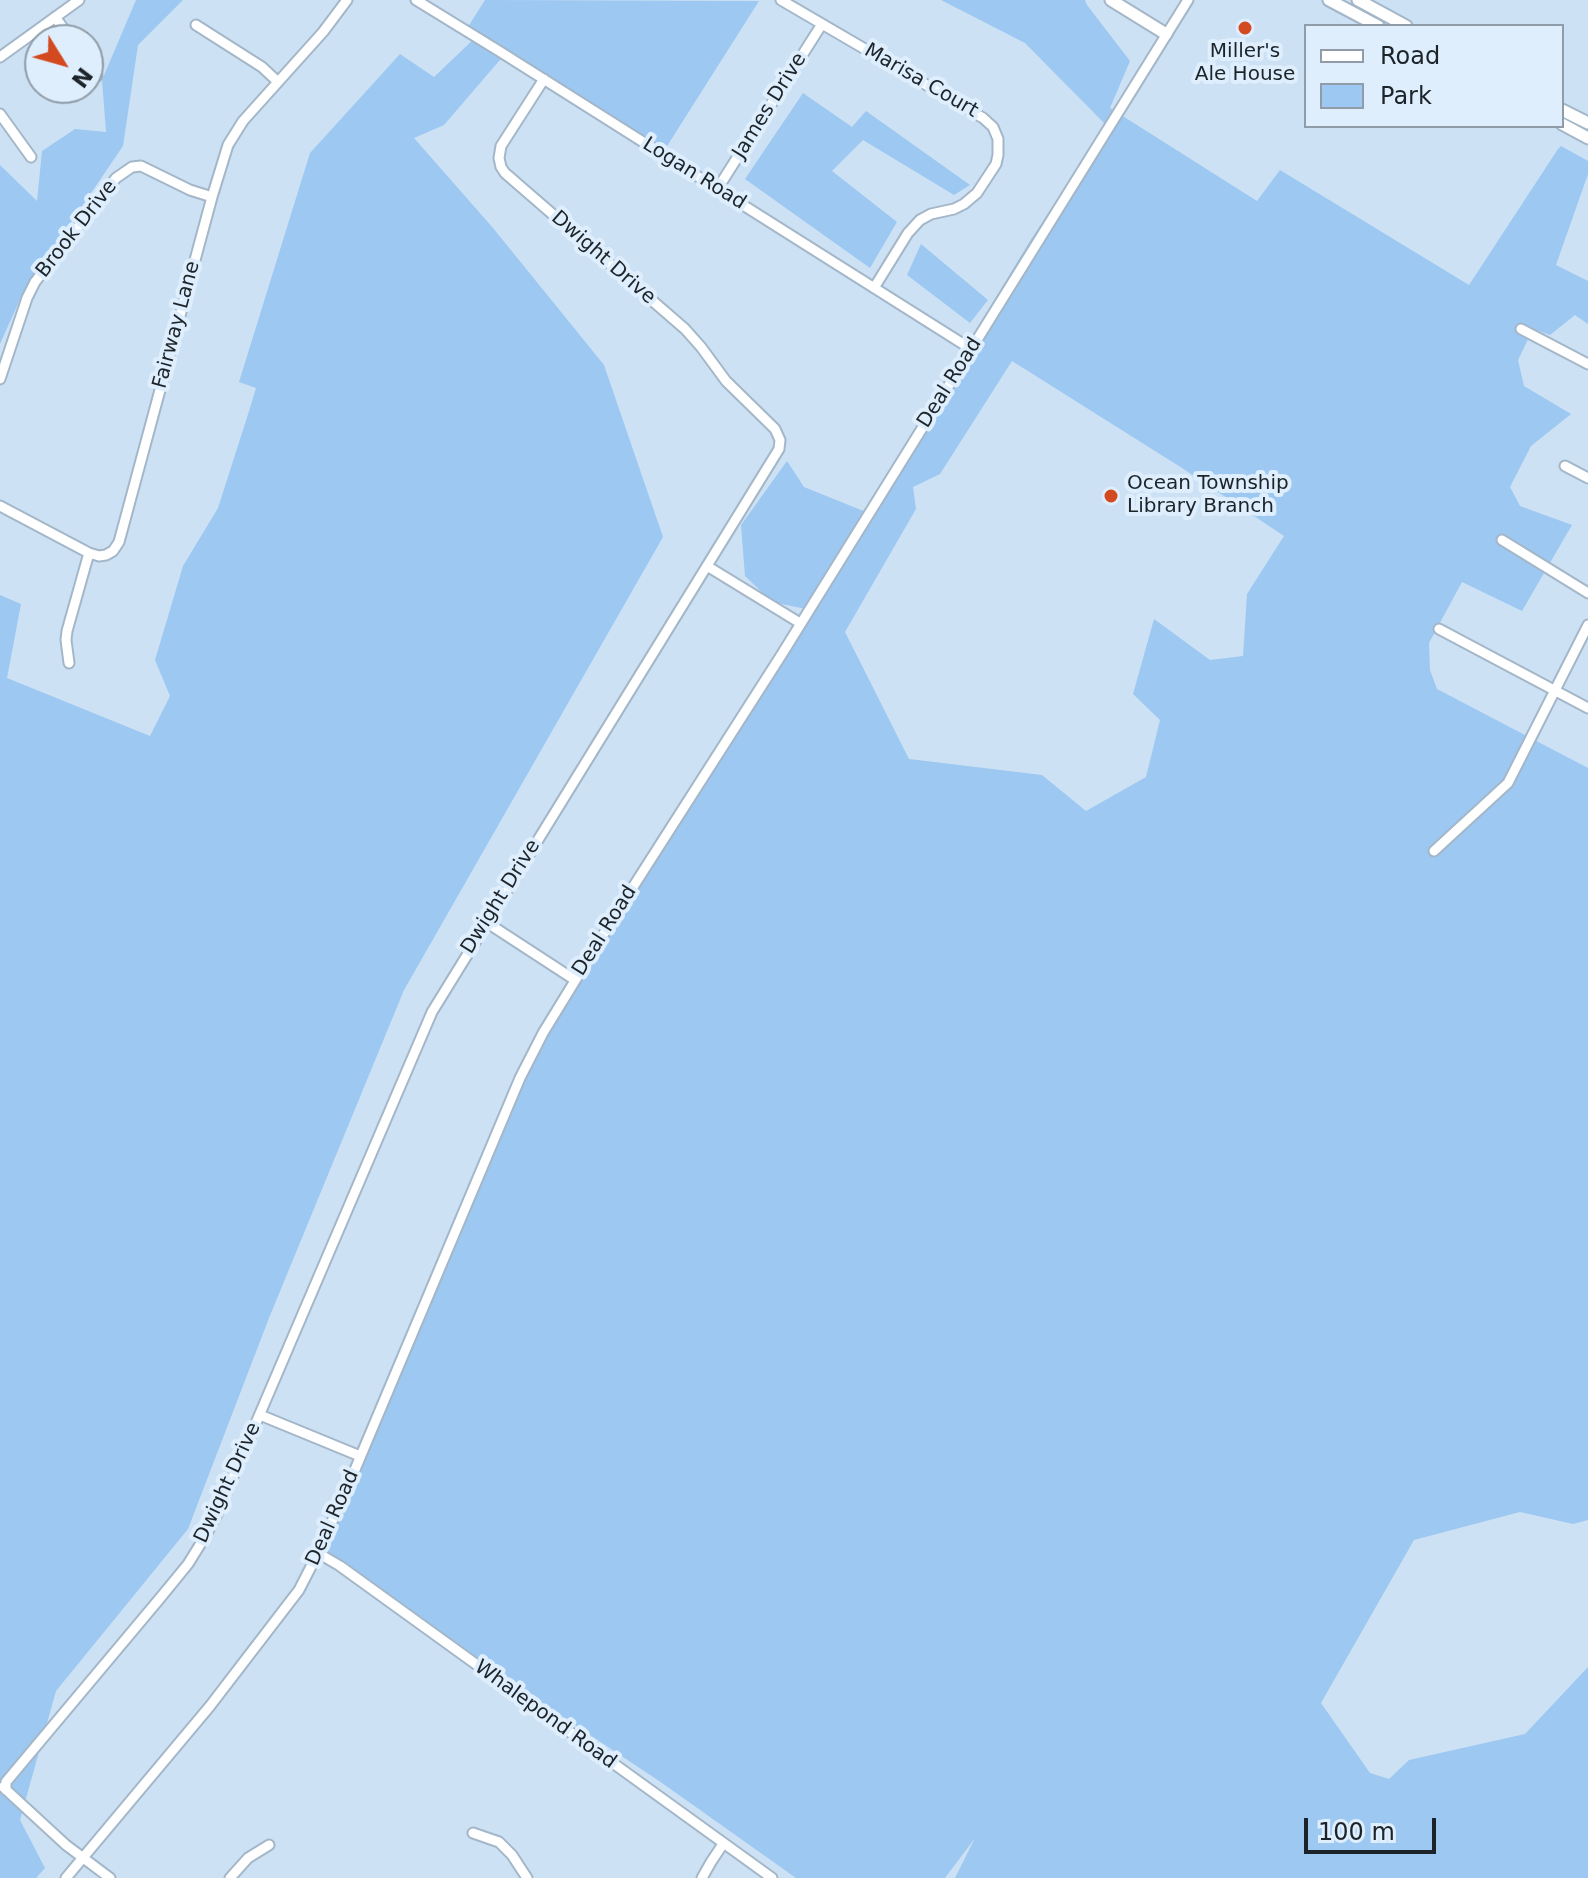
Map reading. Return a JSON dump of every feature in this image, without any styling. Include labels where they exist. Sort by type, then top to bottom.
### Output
[{"type":"main road","points":[[1111,0],[1166,34]]},
{"type":"main road","points":[[1329,0],[1374,24]]},
{"type":"main road","points":[[1358,0],[1402,24]]},
{"type":"main road","points":[[1564,111],[1588,123]]},
{"type":"main road","points":[[1564,125],[1588,138]]},
{"type":"street","points":[[0,57],[79,0]]},
{"type":"street","name":"Fairway Lane","points":[[89,553],[106,555],[113,551],[121,536],[212,197],[232,137],[347,0]]},
{"type":"street","name":"Logan Road","points":[[416,0],[971,349]]},
{"type":"street","name":"Marisa Court","points":[[781,0],[983,118],[993,127],[998,139],[996,164],[977,193],[954,209],[920,220],[908,233],[874,288]]},
{"type":"street","name":"Deal Road","points":[[66,1878],[210,1706],[299,1590],[360,1456],[520,1078],[543,1033],[1188,0]]},
{"type":"street","points":[[55,17],[60,24]]},
{"type":"street","name":"James Drive","points":[[718,188],[822,24]]},
{"type":"street","points":[[196,25],[262,67],[278,82]]},
{"type":"street","name":"Dwight Drive","points":[[3,1787],[194,1554],[217,1514],[421,1033],[444,990],[780,444],[773,427],[726,381],[685,329],[505,173],[499,158],[501,146],[544,79]]},
{"type":"street","points":[[0,114],[31,157]]},
{"type":"street","name":"Brook Drive","points":[[0,379],[35,282],[116,178],[132,167],[141,166],[212,197]]},
{"type":"street","points":[[1521,329],[1588,364]]},
{"type":"street","points":[[1565,466],[1588,478]]},
{"type":"street","points":[[0,506],[89,553],[67,631],[69,663]]},
{"type":"street","points":[[1502,540],[1588,593]]},
{"type":"street","points":[[707,566],[800,623]]},
{"type":"street","points":[[1434,851],[1508,783],[1588,625]]},
{"type":"street","points":[[1439,629],[1588,708]]},
{"type":"street","points":[[486,922],[575,980]]},
{"type":"street","points":[[260,1415],[360,1456]]},
{"type":"street","name":"Whalepond Road","points":[[318,1553],[402,1610],[772,1878]]},
{"type":"street","points":[[3,1787],[66,1845],[110,1878]]},
{"type":"street","points":[[473,1833],[499,1842],[520,1864],[527,1878]]},
{"type":"street","points":[[702,1878],[723,1844]]},
{"type":"street","points":[[230,1878],[248,1858],[269,1845]]},
{"type":"green space","points":[[136,0],[183,0],[138,45],[123,146],[22,295],[0,344],[0,165],[37,201],[42,151],[75,129],[106,132],[104,75]]},
{"type":"green space","points":[[485,0],[759,1],[662,154],[505,54],[444,125],[414,138],[493,228],[604,365],[663,537],[404,990],[269,1318],[188,1529],[56,1691],[20,1820],[45,1868],[36,1878],[0,1878],[0,595],[21,604],[7,678],[150,736],[170,696],[155,660],[183,566],[218,508],[250,408],[256,388],[239,382],[310,153],[400,54],[434,77],[476,37],[466,30]]},
{"type":"green space","points":[[941,0],[1085,0],[1130,61],[1110,108],[1257,201],[1280,170],[1469,285],[1558,149],[1561,146],[1588,161],[1588,174],[1556,265],[1588,281],[1588,324],[1575,315],[1550,335],[1533,329],[1518,360],[1524,386],[1571,414],[1531,446],[1510,487],[1520,506],[1572,525],[1522,611],[1462,582],[1429,643],[1430,670],[1437,689],[1588,768],[1588,1520],[1573,1524],[1520,1512],[1414,1540],[1321,1703],[1370,1773],[1389,1779],[1409,1760],[1525,1734],[1588,1667],[1588,1878],[955,1878],[975,1838],[945,1878],[796,1878],[662,1783],[317,1553],[527,1062],[806,609],[772,602],[745,576],[741,525],[787,461],[804,487],[866,512],[1030,241],[1106,125],[1025,43]],"holes":[[[1012,361],[1284,536],[1247,594],[1243,656],[1210,660],[1154,619],[1133,694],[1160,720],[1146,777],[1086,811],[1042,775],[909,759],[845,632],[916,509],[913,487],[940,474]]]},
{"type":"green space","points":[[803,93],[852,127],[866,111],[970,185],[954,195],[863,140],[832,171],[897,222],[870,268],[745,179]]},
{"type":"green space","points":[[921,244],[988,300],[970,323],[907,275]]},
{"type":"place","name":"Miller's Ale House","points":[[1245,28]]},
{"type":"place","name":"Ocean Township Library Branch","points":[[1111,496]]}]
